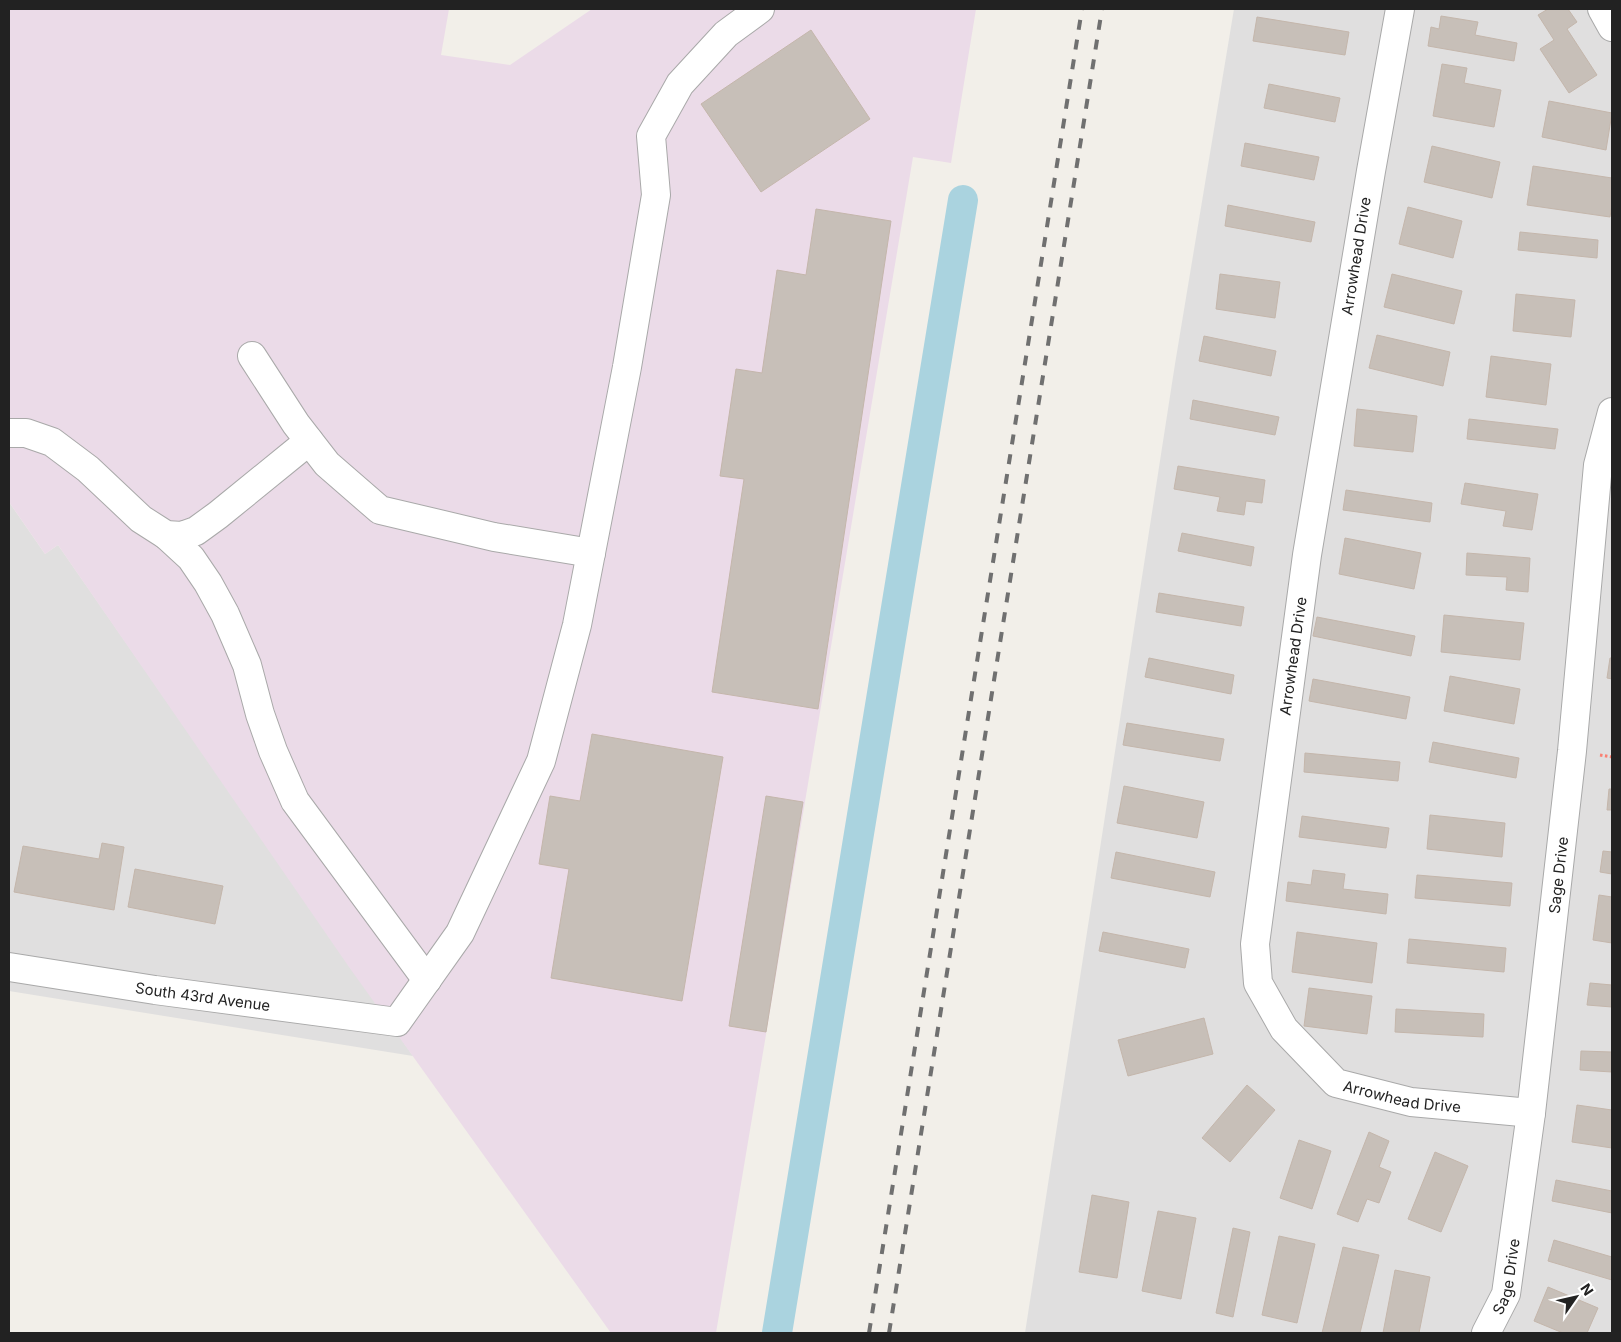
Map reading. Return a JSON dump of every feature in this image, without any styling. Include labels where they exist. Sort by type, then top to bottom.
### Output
[{"type":"street","points":[[9,434],[26,433],[52,442],[88,468],[141,519],[166,535],[191,558],[208,583],[247,665],[260,714],[273,751],[296,801],[427,980],[460,933],[541,760],[577,625],[627,367],[656,195],[651,136],[680,84],[726,34],[760,9]]},
{"type":"street","name":"Arrowhead Drive","points":[[1400,9],[1369,181],[1307,555],[1254,944],[1258,983],[1284,1029],[1336,1083],[1411,1102],[1531,1113]]},
{"type":"street","points":[[1602,9],[1612,28]]},
{"type":"street","points":[[252,356],[296,424],[327,464],[380,510],[494,537],[591,553]]},
{"type":"street","name":"Sage Drive","points":[[1486,1333],[1506,1294],[1531,1113],[1572,752],[1598,465],[1612,412]]},
{"type":"street","points":[[166,535],[182,536],[196,531],[309,441]]},
{"type":"street","name":"South 43rd Avenue","points":[[9,966],[155,990],[397,1022],[427,980]]},
{"type":"shaded area","points":[[9,9],[449,9],[441,55],[510,65],[592,9],[976,9],[951,163],[913,157],[716,1333],[611,1333],[349,967],[58,545],[45,554],[9,502]]},
{"type":"shaded area","points":[[1234,9],[1612,9],[1612,1333],[1025,1333],[1175,364]]},
{"type":"shaded area","points":[[9,502],[45,554],[58,545],[413,1056],[9,991]]},
{"type":"building","points":[[1548,9],[1568,9],[1577,22],[1567,29],[1597,75],[1569,93],[1540,49],[1554,40],[1538,15]]},
{"type":"building","points":[[1441,16],[1478,22],[1475,35],[1517,43],[1514,61],[1428,46],[1431,27],[1439,29]]},
{"type":"building","points":[[1257,17],[1349,32],[1345,55],[1253,41]]},
{"type":"building","points":[[811,30],[870,119],[761,192],[701,104]]},
{"type":"building","points":[[1442,64],[1467,68],[1464,83],[1501,90],[1494,127],[1433,116]]},
{"type":"building","points":[[1269,84],[1340,98],[1335,122],[1264,108]]},
{"type":"building","points":[[1549,101],[1612,113],[1606,150],[1542,137]]},
{"type":"building","points":[[1245,143],[1319,157],[1314,180],[1241,166]]},
{"type":"building","points":[[1432,146],[1500,162],[1492,198],[1424,182]]},
{"type":"building","points":[[1533,166],[1612,178],[1610,217],[1527,205]]},
{"type":"building","points":[[1228,205],[1315,222],[1311,242],[1225,226]]},
{"type":"building","points":[[1408,207],[1462,221],[1453,258],[1399,244]]},
{"type":"building","points":[[816,209],[891,221],[818,709],[712,692],[744,479],[720,476],[736,369],[762,373],[777,270],[806,275]]},
{"type":"building","points":[[1520,232],[1598,240],[1597,258],[1518,250]]},
{"type":"building","points":[[1220,274],[1280,282],[1275,318],[1216,309]]},
{"type":"building","points":[[1392,274],[1462,291],[1454,324],[1384,307]]},
{"type":"building","points":[[1516,294],[1575,300],[1571,337],[1513,331]]},
{"type":"building","points":[[1377,335],[1450,352],[1443,386],[1369,368]]},
{"type":"building","points":[[1204,336],[1276,351],[1271,376],[1199,361]]},
{"type":"building","points":[[1491,356],[1551,364],[1546,405],[1486,397]]},
{"type":"building","points":[[1193,400],[1279,417],[1275,435],[1190,419]]},
{"type":"building","points":[[1357,409],[1417,416],[1413,452],[1354,446]]},
{"type":"building","points":[[1469,419],[1558,429],[1555,449],[1467,439]]},
{"type":"building","points":[[1178,466],[1265,480],[1262,503],[1246,501],[1244,515],[1217,511],[1220,497],[1174,489]]},
{"type":"building","points":[[1465,483],[1538,494],[1532,530],[1503,526],[1506,511],[1461,504]]},
{"type":"building","points":[[1346,490],[1432,503],[1430,522],[1343,510]]},
{"type":"building","points":[[1182,533],[1254,547],[1251,566],[1178,551]]},
{"type":"building","points":[[1345,538],[1421,553],[1414,589],[1339,574]]},
{"type":"building","points":[[1467,553],[1530,558],[1528,592],[1506,590],[1507,577],[1466,575]]},
{"type":"building","points":[[1159,593],[1244,607],[1241,626],[1156,612]]},
{"type":"building","points":[[1444,615],[1524,623],[1520,660],[1441,652]]},
{"type":"building","points":[[1317,617],[1415,636],[1411,656],[1313,636]]},
{"type":"building","points":[[1149,658],[1234,675],[1231,694],[1145,677]]},
{"type":"building","points":[[1610,658],[1612,658],[1612,679],[1607,678]]},
{"type":"building","points":[[1450,676],[1520,689],[1514,724],[1444,711]]},
{"type":"building","points":[[1313,679],[1410,697],[1406,719],[1309,701]]},
{"type":"building","points":[[1127,723],[1224,739],[1220,761],[1123,745]]},
{"type":"building","points":[[592,734],[723,757],[682,1001],[551,978],[569,869],[539,864],[550,796],[580,801]]},
{"type":"building","points":[[1433,742],[1519,758],[1516,778],[1429,762]]},
{"type":"building","points":[[1305,753],[1400,762],[1398,781],[1304,772]]},
{"type":"building","points":[[1124,786],[1204,802],[1197,838],[1117,823]]},
{"type":"building","points":[[1609,789],[1612,789],[1612,810],[1607,810]]},
{"type":"building","points":[[766,796],[803,802],[766,1032],[729,1026]]},
{"type":"building","points":[[1430,815],[1505,823],[1502,857],[1427,849]]},
{"type":"building","points":[[1302,816],[1389,828],[1386,848],[1299,837]]},
{"type":"building","points":[[102,843],[124,847],[114,910],[14,892],[23,846],[99,859]]},
{"type":"building","points":[[1603,851],[1612,852],[1612,874],[1600,872]]},
{"type":"building","points":[[1116,852],[1215,872],[1210,897],[1111,878]]},
{"type":"building","points":[[135,869],[223,886],[215,924],[128,907]]},
{"type":"building","points":[[1313,870],[1345,874],[1343,889],[1388,894],[1386,914],[1286,901],[1288,882],[1311,885]]},
{"type":"building","points":[[1417,875],[1512,883],[1510,906],[1415,898]]},
{"type":"building","points":[[1599,895],[1612,897],[1612,943],[1593,940]]},
{"type":"building","points":[[1103,932],[1189,949],[1185,968],[1099,951]]},
{"type":"building","points":[[1297,932],[1377,943],[1372,983],[1292,972]]},
{"type":"building","points":[[1409,939],[1506,948],[1504,972],[1407,963]]},
{"type":"building","points":[[1590,983],[1612,985],[1612,1007],[1587,1005]]},
{"type":"building","points":[[1309,988],[1372,996],[1367,1034],[1304,1026]]},
{"type":"building","points":[[1396,1009],[1484,1014],[1483,1037],[1395,1032]]},
{"type":"building","points":[[1204,1018],[1213,1054],[1128,1076],[1118,1040]]},
{"type":"building","points":[[1581,1051],[1612,1052],[1612,1072],[1580,1070]]},
{"type":"building","points":[[1247,1085],[1275,1110],[1230,1162],[1202,1138]]},
{"type":"building","points":[[1577,1105],[1612,1110],[1612,1148],[1572,1142]]},
{"type":"building","points":[[1369,1132],[1389,1141],[1379,1167],[1391,1172],[1379,1203],[1367,1199],[1358,1222],[1337,1214]]},
{"type":"building","points":[[1299,1140],[1331,1151],[1312,1209],[1280,1198]]},
{"type":"building","points":[[1435,1152],[1468,1166],[1441,1232],[1408,1219]]},
{"type":"building","points":[[1556,1180],[1612,1191],[1612,1213],[1552,1201]]},
{"type":"building","points":[[1092,1195],[1129,1202],[1117,1278],[1079,1272]]},
{"type":"building","points":[[1158,1211],[1196,1218],[1181,1299],[1142,1291]]},
{"type":"building","points":[[1233,1228],[1250,1232],[1233,1317],[1216,1313]]},
{"type":"building","points":[[1279,1236],[1315,1244],[1297,1323],[1262,1315]]},
{"type":"building","points":[[1554,1240],[1612,1257],[1612,1280],[1548,1261]]},
{"type":"building","points":[[1343,1247],[1379,1255],[1360,1333],[1322,1333]]},
{"type":"building","points":[[1395,1270],[1430,1277],[1419,1333],[1383,1333]]},
{"type":"building","points":[[1548,1287],[1598,1308],[1587,1333],[1563,1333],[1534,1321]]},
{"type":"waterway","points":[[777,1333],[963,200]]},
{"type":"railway","points":[[869,1333],[1082,9]]},
{"type":"railway","points":[[889,1333],[1102,9]]}]
